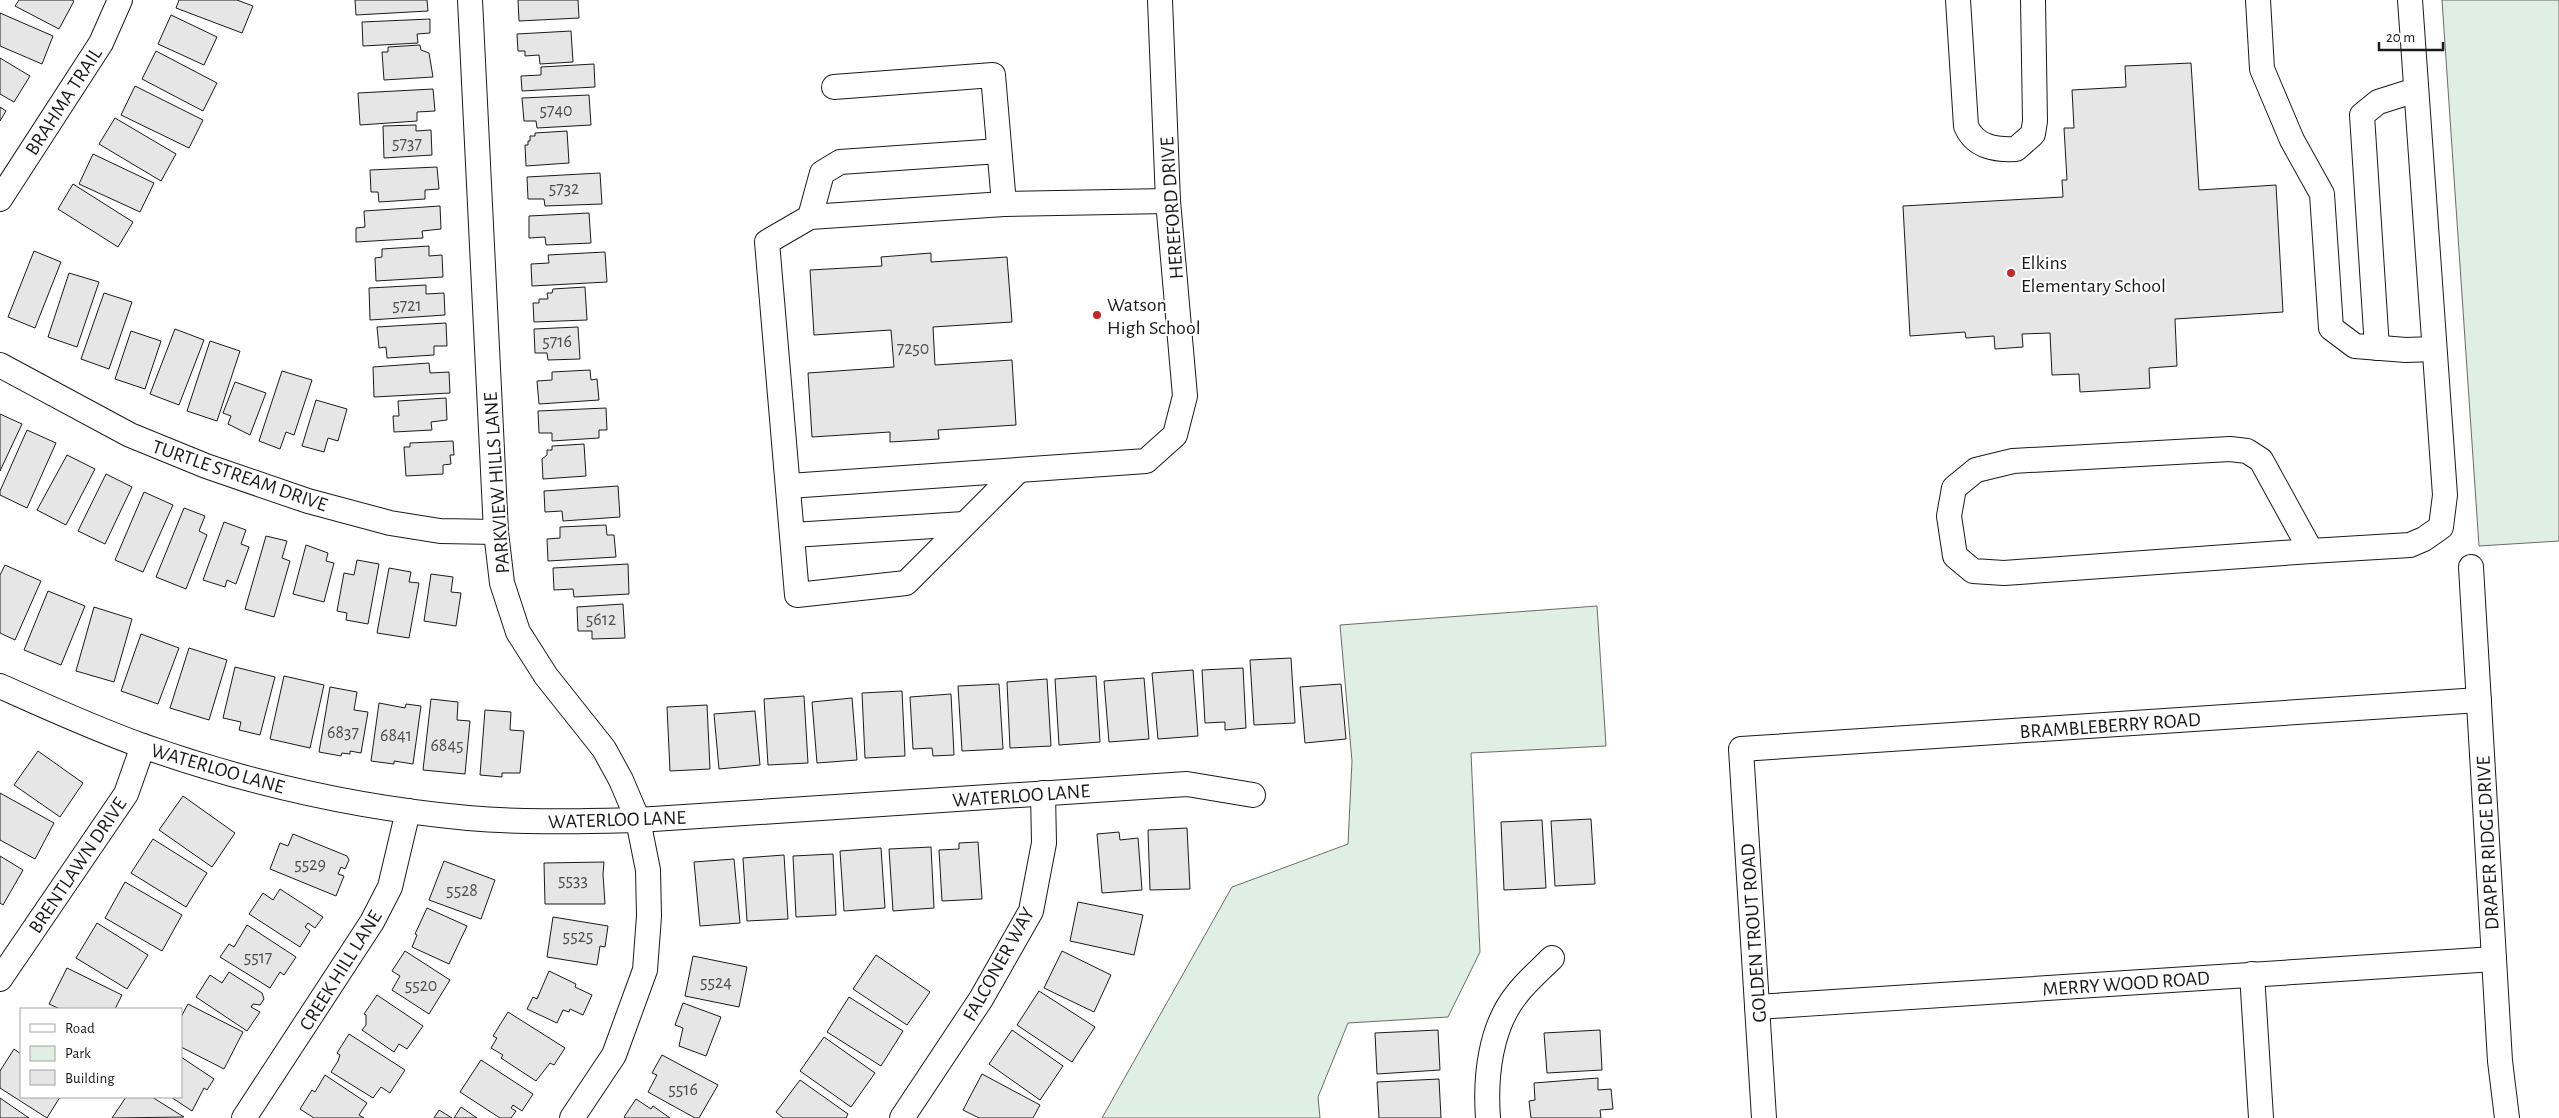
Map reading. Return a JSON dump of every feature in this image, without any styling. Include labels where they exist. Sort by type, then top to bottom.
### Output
[{"type":"street","name":"BRAHMA TRAIL","points":[[1,195],[101,43],[120,0]]},
{"type":"street","name":"PARKVIEW HILLS LANE","points":[[470,0],[496,532],[502,583],[518,632],[546,676],[604,750],[622,780],[638,820],[648,870],[649,916],[645,970],[614,1055],[572,1118]]},
{"type":"street","name":"HEREFORD DRIVE","points":[[1019,470],[1146,461],[1175,435],[1185,396],[1168,201],[1160,0]]},
{"type":"street","points":[[1958,0],[1966,126],[1970,135],[1981,144],[1999,150],[2016,150],[2033,134],[2035,121],[2033,0]]},
{"type":"street","points":[[2258,0],[2262,69],[2292,140],[2322,194],[2331,328],[2355,346],[2434,349]]},
{"type":"street","points":[[2311,551],[2261,460],[2247,451],[2230,449],[2013,461],[1976,470],[1954,488],[1949,516],[1956,556],[1973,571],[2004,572],[2410,545],[2424,539],[2441,527],[2445,494],[2410,0]]},
{"type":"street","points":[[834,87],[993,75],[1004,204]]},
{"type":"street","points":[[2377,348],[2362,115],[2378,102],[2416,90]]},
{"type":"street","points":[[810,217],[822,173],[840,162],[999,151]]},
{"type":"street","points":[[1019,470],[906,583],[797,595],[767,242],[810,217],[1004,204],[1168,201]]},
{"type":"street","name":"TURTLE STREAM DRIVE","points":[[0,365],[130,435],[206,466],[299,498],[390,523],[440,531],[496,532]]},
{"type":"street","points":[[789,486],[1019,470]]},
{"type":"street","points":[[793,535],[964,524]]},
{"type":"street","name":"DRAPER RIDGE DRIVE","points":[[2471,567],[2500,1061],[2507,1118]]},
{"type":"street","name":"WATERLOO LANE","points":[[0,686],[143,746],[276,786],[408,811],[514,821],[638,820],[1187,784],[1253,795]]},
{"type":"street","name":"BRAMBLEBERRY ROAD","points":[[1741,749],[2479,700]]},
{"type":"street","name":"BRENTLAWN DRIVE","points":[[0,979],[126,794],[143,746]]},
{"type":"street","name":"GOLDEN TROUT ROAD","points":[[1741,749],[1764,1118]]},
{"type":"street","name":"FALCONER WAY","points":[[902,1118],[981,999],[1031,911],[1044,843],[1043,793]]},
{"type":"street","name":"CREEK HILL LANE","points":[[244,1118],[372,922],[390,887],[408,811]]},
{"type":"street","points":[[1488,1118],[1489,1058],[1497,1030],[1516,995],[1552,958]]},
{"type":"street","name":"MERRY WOOD ROAD","points":[[1757,1007],[2494,959]]},
{"type":"street","points":[[2252,974],[2261,1118]]},
{"type":"green space","points":[[2442,0],[2559,0],[2559,541],[2479,546]]},
{"type":"green space","points":[[1597,606],[1606,746],[1471,753],[1480,952],[1448,1017],[1348,1023],[1318,1097],[1320,1118],[1102,1118],[1232,887],[1348,844],[1352,761],[1340,625]]},
{"type":"building","points":[[19,0],[74,1],[59,29],[15,6]]},
{"type":"building","points":[[179,0],[237,0],[253,6],[242,33],[176,8]]},
{"type":"building","points":[[355,0],[427,0],[428,11],[356,15]]},
{"type":"building","points":[[518,0],[578,0],[579,18],[519,21]]},
{"type":"building","points":[[0,13],[53,36],[42,64],[0,46]]},
{"type":"building","points":[[171,15],[217,37],[204,65],[158,44]]},
{"type":"building","points":[[430,19],[430,33],[417,34],[418,43],[363,46],[362,22]]},
{"type":"building","points":[[571,31],[573,62],[540,64],[539,55],[525,56],[525,51],[518,51],[517,34]]},
{"type":"building","points":[[420,45],[421,50],[429,53],[433,77],[384,80],[382,52],[388,52],[388,47]]},
{"type":"building","points":[[156,51],[217,83],[203,111],[142,79]]},
{"type":"building","points":[[0,58],[30,76],[14,102],[0,94]]},
{"type":"building","points":[[2191,63],[2199,190],[2276,185],[2283,312],[2175,319],[2177,366],[2149,368],[2150,388],[2080,392],[2079,374],[2052,375],[2050,333],[2022,334],[2023,347],[1995,349],[1994,336],[1966,338],[1965,332],[1910,336],[1903,206],[2063,197],[2062,180],[2067,180],[2064,128],[2074,128],[2072,90],[2126,87],[2125,66]]},
{"type":"building","points":[[594,64],[595,87],[522,91],[521,76],[541,75],[541,67]]},
{"type":"building","points":[[135,86],[203,120],[189,148],[121,115]]},
{"type":"building","points":[[433,89],[435,111],[417,112],[417,121],[360,125],[358,93]]},
{"type":"building","points":[[589,95],[591,125],[537,128],[536,121],[524,121],[522,98]]},
{"type":"building","points":[[0,107],[6,111],[0,121]]},
{"type":"building","points":[[115,118],[176,154],[161,181],[99,144]]},
{"type":"building","points":[[416,125],[416,131],[431,130],[432,155],[384,158],[383,126]]},
{"type":"building","points":[[567,131],[569,163],[526,166],[525,145],[528,145],[530,136],[535,136],[535,133]]},
{"type":"building","points":[[93,154],[154,183],[140,212],[79,184]]},
{"type":"building","points":[[437,167],[439,189],[425,190],[425,199],[379,202],[378,192],[371,192],[370,170]]},
{"type":"building","points":[[600,173],[602,204],[545,206],[544,199],[528,199],[527,177]]},
{"type":"building","points":[[73,184],[133,222],[118,247],[58,209]]},
{"type":"building","points":[[440,206],[441,229],[422,231],[423,238],[356,242],[356,228],[365,227],[364,211]]},
{"type":"building","points":[[589,213],[591,243],[546,245],[545,237],[529,238],[529,216]]},
{"type":"building","points":[[429,246],[429,256],[442,255],[443,277],[376,281],[375,258],[382,257],[382,249]]},
{"type":"building","points":[[34,251],[61,262],[35,328],[8,317]]},
{"type":"building","points":[[605,252],[607,282],[532,286],[531,264],[549,263],[548,255]]},
{"type":"building","points":[[931,253],[931,262],[1007,257],[1012,322],[933,327],[935,365],[1012,360],[1016,425],[938,430],[939,439],[890,442],[890,432],[812,437],[808,373],[894,367],[891,330],[814,335],[810,270],[882,266],[881,257]]},
{"type":"building","points":[[69,273],[99,282],[77,347],[48,337]]},
{"type":"building","points":[[426,285],[426,294],[444,293],[445,315],[370,320],[369,288]]},
{"type":"building","points":[[585,287],[587,320],[534,322],[533,303],[539,303],[539,299],[548,299],[547,293],[552,293],[553,289]]},
{"type":"building","points":[[104,293],[132,302],[109,369],[81,359]]},
{"type":"building","points":[[446,323],[447,346],[434,346],[434,355],[387,358],[386,347],[379,348],[377,327]]},
{"type":"building","points":[[578,327],[580,359],[548,360],[547,353],[535,353],[534,329]]},
{"type":"building","points":[[175,329],[204,340],[179,405],[150,394]]},
{"type":"building","points":[[131,331],[161,341],[145,389],[115,379]]},
{"type":"building","points":[[210,341],[240,351],[217,421],[187,411]]},
{"type":"building","points":[[429,363],[430,373],[449,372],[450,393],[374,397],[373,367]]},
{"type":"building","points":[[590,370],[591,380],[597,379],[599,400],[539,404],[537,381],[552,380],[552,372]]},
{"type":"building","points":[[282,371],[312,380],[294,435],[286,432],[280,449],[259,441]]},
{"type":"building","points":[[235,382],[266,393],[250,435],[228,424],[231,416],[223,413]]},
{"type":"building","points":[[446,398],[447,420],[431,422],[432,430],[394,432],[393,416],[399,416],[398,401]]},
{"type":"building","points":[[316,400],[347,409],[338,441],[328,438],[324,452],[302,446]]},
{"type":"building","points":[[606,408],[607,430],[599,430],[599,438],[552,441],[552,433],[539,433],[538,411]]},
{"type":"building","points":[[0,414],[22,424],[0,471]]},
{"type":"building","points":[[27,430],[56,443],[27,508],[0,495],[0,491]]},
{"type":"building","points":[[453,441],[454,455],[450,455],[451,464],[443,465],[443,474],[406,476],[404,447],[410,447],[410,443]]},
{"type":"building","points":[[584,444],[586,476],[543,479],[542,459],[547,455],[547,450],[552,450],[552,446]]},
{"type":"building","points":[[67,455],[95,469],[66,525],[37,510]]},
{"type":"building","points":[[106,474],[132,487],[105,544],[78,531]]},
{"type":"building","points":[[618,486],[620,517],[563,521],[562,511],[545,512],[544,491]]},
{"type":"building","points":[[144,492],[173,505],[143,572],[115,560]]},
{"type":"building","points":[[184,508],[205,516],[199,531],[207,535],[186,589],[156,577]]},
{"type":"building","points":[[224,522],[246,530],[241,544],[249,547],[236,584],[227,580],[225,587],[203,580]]},
{"type":"building","points":[[606,525],[607,535],[614,535],[616,557],[548,561],[547,539],[560,538],[560,527]]},
{"type":"building","points":[[266,536],[287,541],[282,558],[290,561],[274,617],[245,609]]},
{"type":"building","points":[[306,545],[328,553],[326,561],[334,563],[324,602],[293,594]]},
{"type":"building","points":[[357,560],[379,564],[368,624],[346,620],[347,613],[337,611],[344,573],[354,575]]},
{"type":"building","points":[[628,564],[629,594],[574,597],[573,589],[554,590],[553,568]]},
{"type":"building","points":[[5,565],[41,581],[15,640],[0,633],[0,575]]},
{"type":"building","points":[[389,568],[411,572],[409,582],[419,583],[409,638],[377,633]]},
{"type":"building","points":[[431,574],[453,577],[451,592],[461,593],[456,626],[424,621]]},
{"type":"building","points":[[48,591],[85,606],[61,665],[24,650]]},
{"type":"building","points":[[623,604],[625,638],[592,639],[592,631],[578,631],[577,607]]},
{"type":"building","points":[[94,607],[132,619],[114,682],[76,671]]},
{"type":"building","points":[[141,634],[179,648],[158,704],[121,691]]},
{"type":"building","points":[[189,648],[227,660],[209,720],[170,708]]},
{"type":"building","points":[[1291,658],[1295,723],[1254,725],[1250,660]]},
{"type":"building","points":[[235,667],[275,677],[260,735],[239,730],[241,722],[223,718]]},
{"type":"building","points":[[1243,668],[1246,728],[1225,730],[1225,722],[1205,723],[1202,670]]},
{"type":"building","points":[[1193,670],[1198,736],[1158,739],[1152,673]]},
{"type":"building","points":[[284,676],[324,685],[310,748],[270,739]]},
{"type":"building","points":[[1096,676],[1100,742],[1059,745],[1055,679]]},
{"type":"building","points":[[1144,678],[1149,739],[1109,742],[1104,681]]},
{"type":"building","points":[[1047,679],[1051,746],[1010,748],[1007,682]]},
{"type":"building","points":[[999,684],[1003,749],[962,751],[958,686]]},
{"type":"building","points":[[1341,684],[1346,739],[1305,743],[1300,687]]},
{"type":"building","points":[[330,687],[357,692],[354,710],[368,712],[361,753],[350,751],[350,754],[342,753],[341,756],[319,752]]},
{"type":"building","points":[[902,691],[905,756],[865,758],[862,693]]},
{"type":"building","points":[[951,694],[954,755],[933,756],[932,748],[913,749],[910,697]]},
{"type":"building","points":[[804,696],[808,763],[768,765],[764,699]]},
{"type":"building","points":[[852,698],[857,760],[817,763],[812,702]]},
{"type":"building","points":[[431,699],[458,702],[457,720],[470,721],[465,774],[423,770]]},
{"type":"building","points":[[379,703],[405,708],[406,704],[421,706],[413,764],[394,761],[394,764],[371,761]]},
{"type":"building","points":[[707,705],[710,769],[670,771],[667,707]]},
{"type":"building","points":[[485,710],[511,712],[510,730],[524,731],[520,773],[502,773],[502,777],[480,775]]},
{"type":"building","points":[[755,711],[760,765],[719,769],[714,714]]},
{"type":"building","points":[[38,751],[83,783],[60,817],[14,785]]},
{"type":"building","points":[[0,793],[54,823],[35,859],[0,840]]},
{"type":"building","points":[[183,796],[235,833],[212,867],[159,830]]},
{"type":"building","points":[[1591,819],[1595,884],[1555,886],[1551,821]]},
{"type":"building","points":[[1542,820],[1546,888],[1504,890],[1501,822]]},
{"type":"building","points":[[1187,828],[1190,889],[1150,890],[1148,830]]},
{"type":"building","points":[[1119,832],[1120,840],[1138,838],[1142,890],[1102,893],[1097,834]]},
{"type":"building","points":[[293,834],[347,856],[349,860],[345,869],[341,867],[338,874],[344,876],[336,896],[270,869],[280,843],[288,846]]},
{"type":"building","points":[[153,839],[207,873],[186,907],[131,873]]},
{"type":"building","points":[[978,842],[982,899],[942,901],[939,850],[959,849],[959,843]]},
{"type":"building","points":[[931,847],[934,908],[893,911],[889,849]]},
{"type":"building","points":[[881,848],[885,908],[844,911],[840,851]]},
{"type":"building","points":[[833,854],[836,915],[796,917],[793,856]]},
{"type":"building","points":[[784,855],[788,919],[747,921],[743,858]]},
{"type":"building","points":[[0,856],[23,870],[3,905],[0,903]]},
{"type":"building","points":[[734,859],[740,923],[700,926],[694,862]]},
{"type":"building","points":[[444,861],[495,880],[481,919],[429,900]]},
{"type":"building","points":[[604,862],[605,904],[545,904],[544,863]]},
{"type":"building","points":[[125,882],[182,915],[162,951],[105,918]]},
{"type":"building","points":[[280,889],[323,917],[315,928],[308,923],[305,927],[310,931],[300,947],[249,914],[263,893],[273,900]]},
{"type":"building","points":[[1078,902],[1143,915],[1134,955],[1070,941]]},
{"type":"building","points":[[427,908],[467,926],[449,964],[412,947],[417,935],[415,934]]},
{"type":"building","points":[[553,917],[608,926],[605,947],[600,946],[597,965],[547,957]]},
{"type":"building","points":[[97,923],[148,955],[127,989],[76,958]]},
{"type":"building","points":[[247,925],[296,957],[284,975],[280,972],[270,988],[220,957],[229,944],[234,947]]},
{"type":"building","points":[[405,951],[450,980],[429,1014],[392,990],[400,976],[392,971]]},
{"type":"building","points":[[1062,951],[1111,975],[1094,1012],[1044,988]]},
{"type":"building","points":[[876,955],[930,992],[907,1025],[853,989]]},
{"type":"building","points":[[693,956],[747,967],[739,1007],[685,996]]},
{"type":"building","points":[[67,968],[122,995],[116,1008],[58,1008],[49,1004]]},
{"type":"building","points":[[549,971],[576,984],[575,987],[592,995],[583,1015],[570,1009],[569,1012],[563,1010],[557,1023],[527,1009],[533,997],[537,999]]},
{"type":"building","points":[[229,972],[262,993],[264,999],[260,1005],[253,1004],[251,1007],[260,1012],[247,1031],[196,997],[210,975],[222,983]]},
{"type":"building","points":[[1039,991],[1095,1027],[1072,1062],[1017,1025]]},
{"type":"building","points":[[377,995],[423,1026],[407,1049],[399,1044],[394,1052],[362,1030],[366,1025],[366,1015],[364,1014]]},
{"type":"building","points":[[849,997],[903,1031],[881,1066],[827,1032]]},
{"type":"building","points":[[683,1003],[721,1017],[706,1056],[679,1046],[683,1028],[675,1025]]},
{"type":"building","points":[[188,1004],[243,1032],[224,1069],[182,1048],[182,1015]]},
{"type":"building","points":[[508,1012],[565,1048],[554,1065],[550,1063],[536,1081],[501,1058],[503,1055],[491,1048],[497,1038],[493,1036]]},
{"type":"building","points":[[1012,1030],[1063,1066],[1040,1100],[989,1064]]},
{"type":"building","points":[[1438,1030],[1440,1070],[1377,1074],[1375,1033]]},
{"type":"building","points":[[1600,1030],[1602,1070],[1547,1073],[1544,1033]]},
{"type":"building","points":[[349,1034],[405,1070],[390,1093],[381,1087],[373,1098],[331,1072],[340,1055],[337,1053]]},
{"type":"building","points":[[824,1037],[875,1073],[851,1107],[800,1071]]},
{"type":"building","points":[[14,1049],[20,1053],[20,1098],[59,1098],[47,1118],[0,1088],[0,1071]]},
{"type":"building","points":[[662,1055],[718,1085],[699,1118],[695,1118],[648,1092],[657,1075],[652,1073]]},
{"type":"building","points":[[182,1058],[214,1079],[207,1090],[204,1088],[192,1111],[172,1098],[182,1098]]},
{"type":"building","points":[[481,1060],[533,1094],[522,1111],[513,1105],[511,1108],[516,1111],[511,1118],[500,1118],[460,1092]]},
{"type":"building","points":[[982,1074],[1040,1105],[1033,1118],[979,1118],[963,1110]]},
{"type":"building","points":[[325,1075],[367,1103],[359,1115],[364,1118],[314,1118],[300,1109],[312,1090],[315,1092]]},
{"type":"building","points":[[1598,1078],[1598,1090],[1611,1089],[1613,1109],[1600,1110],[1601,1118],[1531,1118],[1529,1101],[1535,1100],[1534,1083]]},
{"type":"building","points":[[1439,1079],[1441,1118],[1379,1118],[1377,1082]]},
{"type":"building","points":[[800,1080],[848,1114],[846,1118],[783,1118],[776,1112]]},
{"type":"building","points":[[0,1098],[29,1118],[0,1118]]},
{"type":"building","points":[[125,1098],[154,1098],[184,1117],[112,1118]]},
{"type":"building","points":[[636,1099],[651,1109],[653,1106],[670,1118],[624,1117]]},
{"type":"building","points":[[461,1107],[477,1118],[454,1118]]},
{"type":"building","points":[[439,1110],[452,1118],[434,1118]]},
{"type":"place","name":"Elkins Elementary School","points":[[2011,273]]},
{"type":"place","name":"Watson High School","points":[[1097,315]]}]
